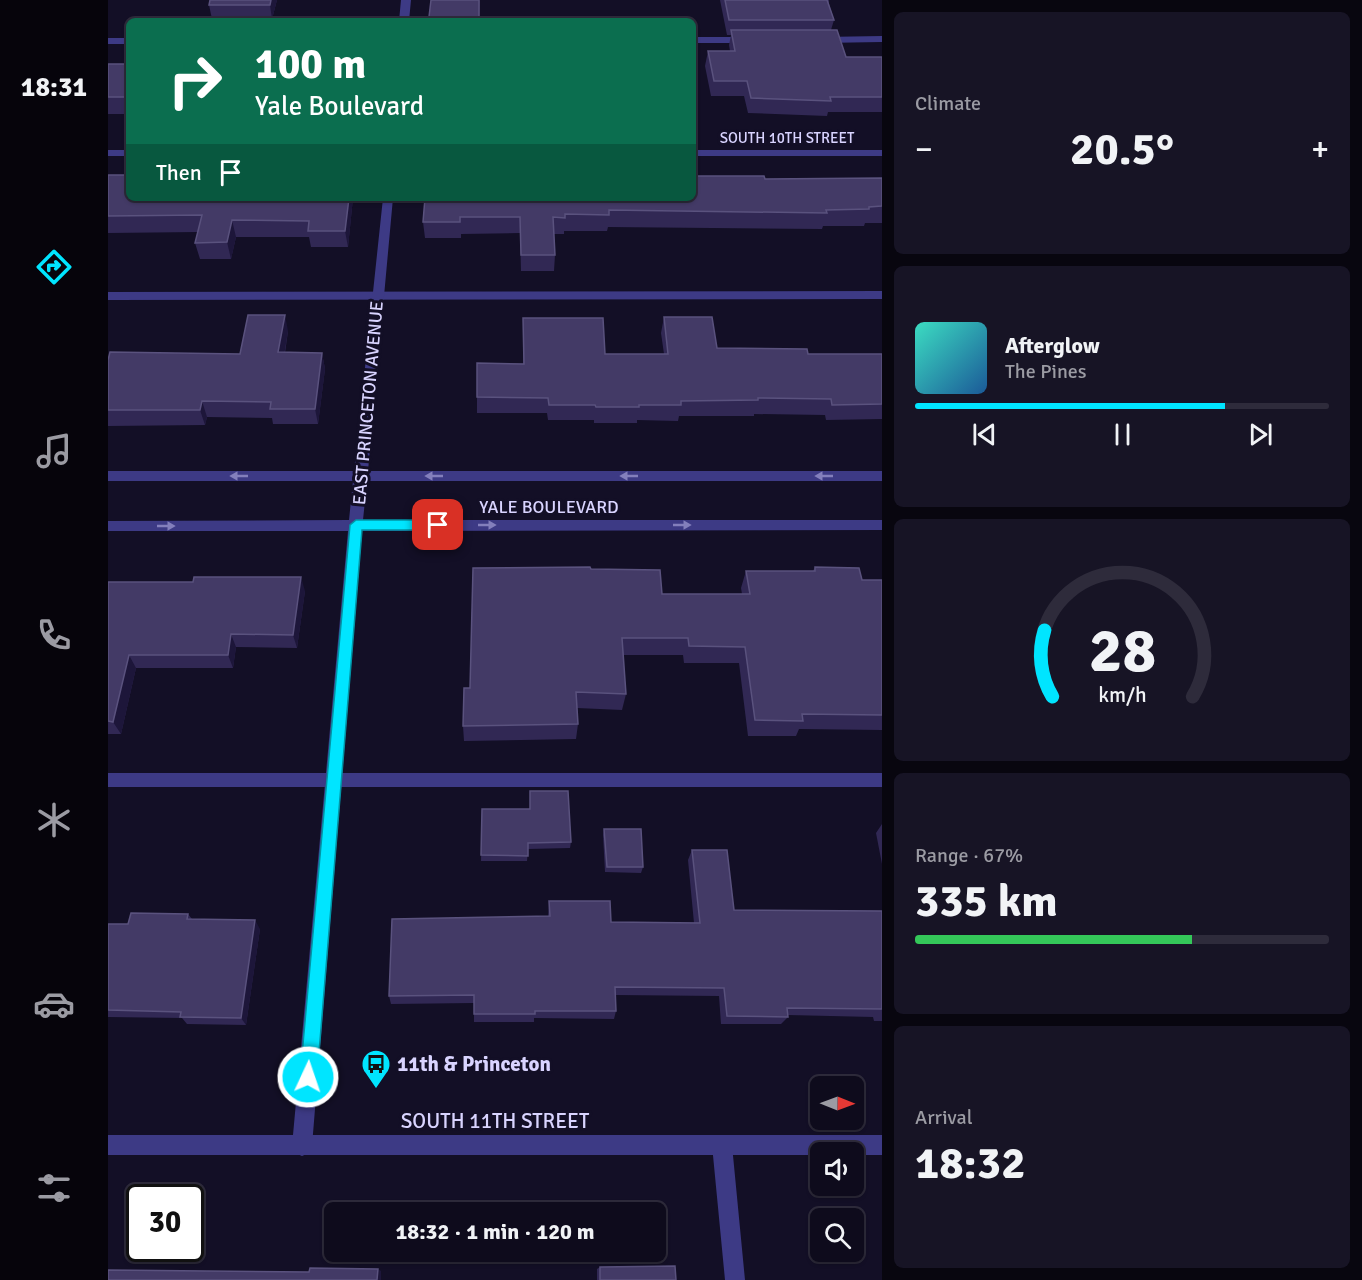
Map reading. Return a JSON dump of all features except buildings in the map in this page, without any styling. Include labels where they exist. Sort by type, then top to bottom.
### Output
[{"type":"street","points":[[404,18],[406,0]]},
{"type":"street","points":[[811,40],[882,39]]},
{"type":"street","points":[[696,40],[764,40]]},
{"type":"street","points":[[108,41],[126,41]]},
{"type":"street","points":[[108,153],[126,153]]},
{"type":"street","name":"SOUTH 10TH STREET","points":[[696,153],[882,153]]},
{"type":"street","name":"EAST PRINCETON AVENUE","points":[[302,1146],[356,525],[388,201]]},
{"type":"street","points":[[108,296],[882,296]]},
{"type":"street","name":"YALE BOULEVARD","points":[[108,476],[882,476]]},
{"type":"street","name":"YALE BOULEVARD","points":[[108,526],[882,525]]},
{"type":"street","points":[[108,780],[882,780]]},
{"type":"street","name":"SOUTH 11TH STREET","points":[[108,1145],[882,1145]]},
{"type":"street","points":[[722,1145],[735,1280]]},
{"type":"place","name":"11th & Princeton","points":[[376,1090]]},
{"type":"route","points":[[308,1077],[356,525],[438,525]]}]
